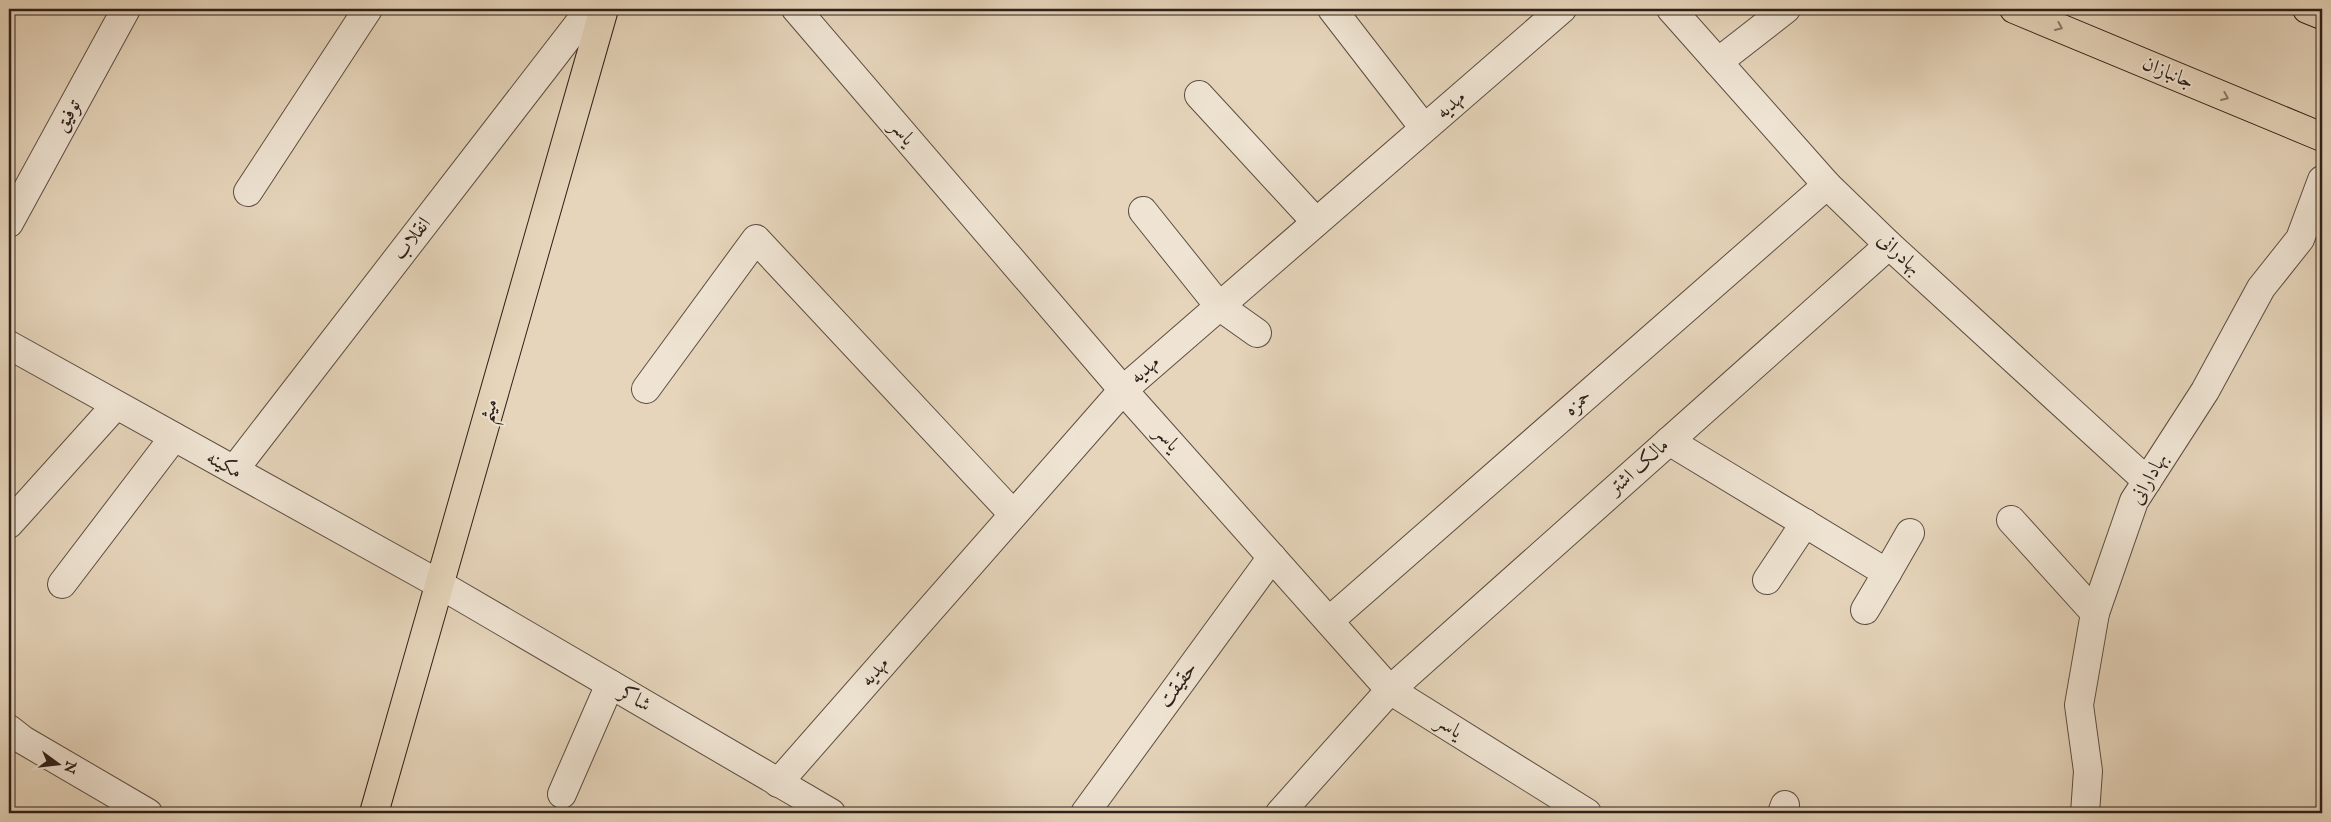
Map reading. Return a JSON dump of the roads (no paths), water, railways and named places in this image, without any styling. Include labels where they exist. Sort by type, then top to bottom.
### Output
[{"type":"main road","name":"میثم","points":[[374,813],[604,9]]},
{"type":"main road","name":"جانبازان","points":[[2014,9],[2322,137]]},
{"type":"main road","points":[[2307,9],[2322,15]]},
{"type":"street","name":"توفیق","points":[[9,222],[126,9]]},
{"type":"street","points":[[248,192],[368,9]]},
{"type":"street","name":"انقلاب","points":[[234,470],[590,9]]},
{"type":"street","name":"یاسر","points":[[796,9],[1122,390],[1390,690],[1581,812]]},
{"type":"street","points":[[1332,9],[1424,128]]},
{"type":"street","name":"بهادرانی","points":[[1671,9],[1827,185],[1889,245],[2147,481]]},
{"type":"street","points":[[1718,62],[1786,9]]},
{"type":"street","name":"مهدیه","points":[[778,783],[1122,390],[1424,128],[1547,13]]},
{"type":"street","points":[[1199,95],[1316,222]]},
{"type":"street","name":"بهادارانی","points":[[2086,813],[2088,771],[2079,705],[2095,613],[2134,501],[2205,391],[2261,288],[2300,239],[2322,180]]},
{"type":"street","name":"حمزه","points":[[1329,621],[1827,185]]},
{"type":"street","points":[[1143,211],[1219,306],[1256,334]]},
{"type":"street","points":[[646,390],[756,239],[1013,514]]},
{"type":"street","name":"مالک اشتر","points":[[1280,813],[1390,690],[1889,245]]},
{"type":"street","name":"مکینه","points":[[9,345],[439,584]]},
{"type":"street","points":[[9,524],[116,405]]},
{"type":"street","points":[[62,584],[174,437]]},
{"type":"street","points":[[1670,440],[1887,573]]},
{"type":"street","points":[[2011,520],[2095,613]]},
{"type":"street","points":[[1767,580],[1806,523]]},
{"type":"street","points":[[1865,610],[1910,533]]},
{"type":"street","name":"حقیقت","points":[[1085,813],[1272,557]]},
{"type":"street","name":"شاکر","points":[[439,584],[831,813]]},
{"type":"street","points":[[562,794],[610,684]]},
{"type":"street","points":[[9,730],[148,813]]}]
